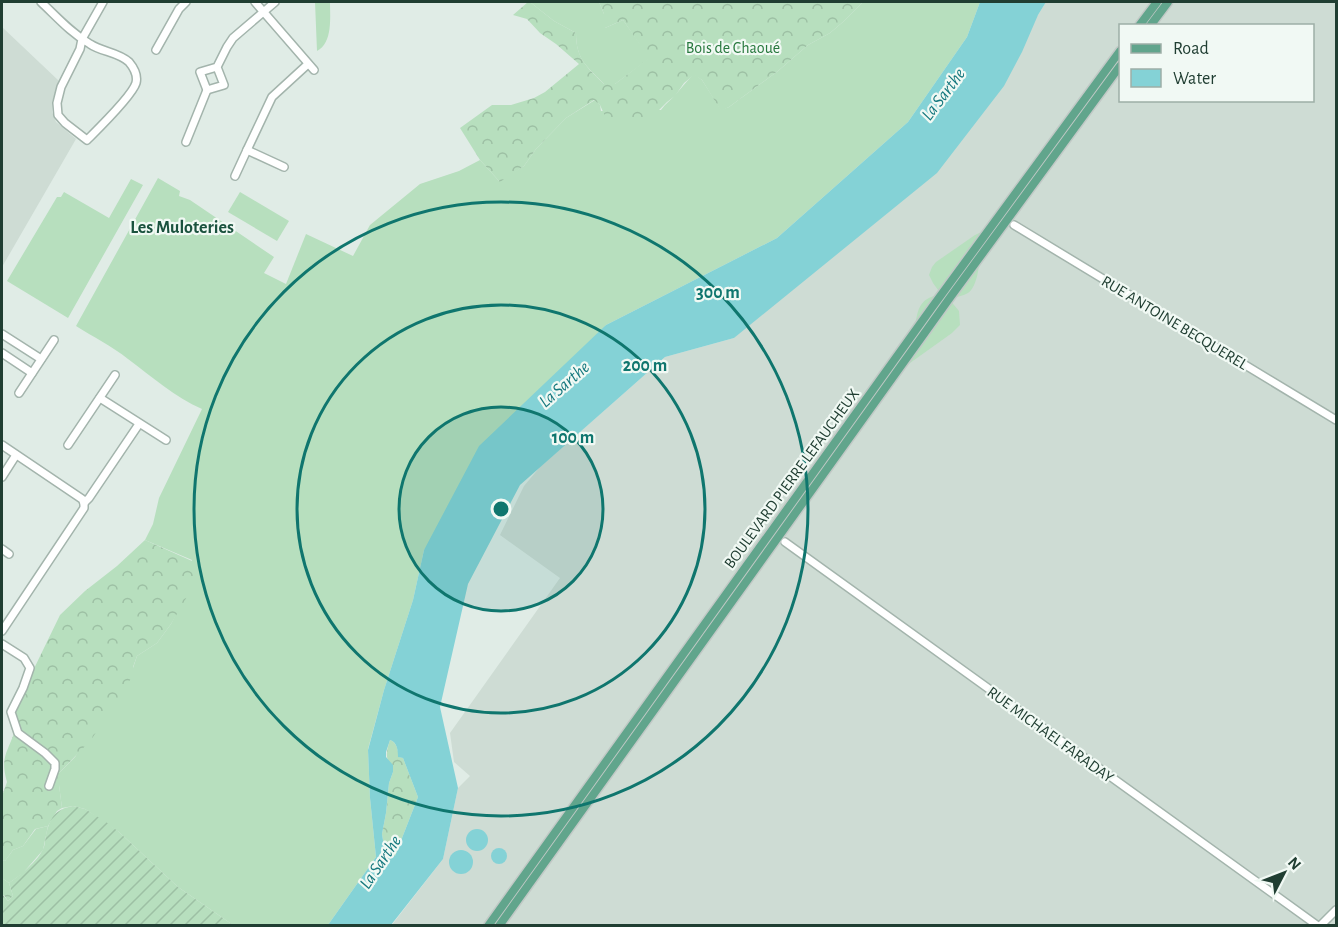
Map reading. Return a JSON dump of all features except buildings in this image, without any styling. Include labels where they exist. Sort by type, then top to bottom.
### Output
[{"type":"main road","points":[[1140,24],[1157,2]]},
{"type":"main road","points":[[1152,24],[1168,2]]},
{"type":"main road","name":"BOULEVARD PIERRE LEFAUCHEUX","points":[[499,926],[1119,52]]},
{"type":"main road","name":"BOULEVARD PIERRE LEFAUCHEUX","points":[[488,926],[945,296],[1119,67]]},
{"type":"street","points":[[41,2],[82,39],[124,59],[132,66],[136,74],[134,87],[87,140],[58,115],[57,103],[61,87],[80,49],[82,39],[103,2]]},
{"type":"street","points":[[156,50],[179,9],[186,2]]},
{"type":"street","points":[[255,2],[314,70]]},
{"type":"street","points":[[207,90],[224,85],[217,68],[233,38],[275,2]]},
{"type":"street","points":[[235,176],[272,97],[308,63]]},
{"type":"street","points":[[186,142],[207,90],[200,72],[217,68]]},
{"type":"street","points":[[247,150],[284,167]]},
{"type":"street","name":"RUE ANTOINE BECQUEREL","points":[[1014,225],[1336,420]]},
{"type":"street","points":[[2,334],[41,359]]},
{"type":"street","points":[[19,393],[54,340]]},
{"type":"street","points":[[2,353],[32,373]]},
{"type":"street","points":[[68,445],[115,375]]},
{"type":"street","points":[[100,398],[166,440]]},
{"type":"street","points":[[84,503],[139,424]]},
{"type":"street","points":[[2,445],[68,488],[82,499],[84,508],[2,631]]},
{"type":"street","points":[[2,477],[16,454]]},
{"type":"street","name":"RUE MICHAEL FARADAY","points":[[785,542],[1319,926]]},
{"type":"street","points":[[2,549],[9,554]]},
{"type":"street","points":[[2,644],[24,658],[30,668],[11,712],[18,733],[55,763],[49,786]]},
{"type":"street","points":[[1319,926],[1336,910]]},
{"type":"shaded area","points":[[1046,2],[1336,2],[1336,925],[391,926],[443,859],[458,788],[470,776],[454,762],[450,733],[560,578],[500,535],[524,486],[540,467],[665,357],[734,338],[1038,15]]},
{"type":"shaded area","points":[[2,27],[59,81],[52,102],[52,112],[56,122],[76,139],[2,267]]},
{"type":"green space","points":[[315,2],[330,2],[328,36],[326,42],[317,51]]},
{"type":"green space","name":"Bois de Chaoué","points":[[528,2],[554,21],[576,33],[580,56],[588,67],[604,84],[615,84],[649,58],[623,20],[605,28],[601,26],[604,14],[599,2],[863,2],[830,33],[808,45],[778,71],[721,111],[702,80],[694,75],[654,115],[635,124],[622,123],[605,116],[600,105],[594,100],[566,118],[536,149],[524,166],[500,182],[480,160],[460,128],[492,105],[511,105],[534,98],[545,92],[579,64],[540,33],[527,19],[513,15]]},
{"type":"green space","points":[[530,2],[599,2],[604,14],[605,28],[623,20],[650,58],[615,84],[604,84],[580,56],[576,33],[554,21]]},
{"type":"green space","points":[[863,2],[980,2],[967,37],[908,122],[777,238],[606,325],[424,550],[413,600],[368,749],[376,857],[328,925],[233,925],[178,887],[119,832],[85,809],[73,806],[62,808],[59,773],[75,757],[133,668],[137,656],[157,643],[171,624],[178,610],[192,560],[145,540],[153,524],[159,498],[202,409],[173,393],[116,350],[76,326],[158,178],[180,191],[179,196],[190,200],[274,257],[264,273],[286,284],[306,234],[353,256],[370,225],[420,184],[459,171],[480,160],[499,181],[524,166],[536,149],[566,118],[595,100],[600,105],[601,111],[661,110],[694,74],[702,80],[721,110],[729,107],[778,71],[808,45],[830,33]]},
{"type":"green space","points":[[131,179],[143,185],[68,318],[7,281],[57,197],[61,197],[64,192],[109,218]]},
{"type":"green space","points":[[240,192],[289,221],[277,241],[228,212]]},
{"type":"green space","points":[[990,228],[914,332],[918,312],[923,302],[941,294],[929,275],[932,267],[975,235]]},
{"type":"green space","points":[[980,257],[974,286],[966,294],[950,299]]},
{"type":"green space","points":[[949,299],[959,311],[960,325],[896,373]]},
{"type":"green space","points":[[145,540],[192,561],[198,578],[157,643],[137,656],[133,667],[134,674],[91,740],[59,773],[62,808],[57,811],[48,826],[35,829],[23,846],[13,850],[5,861],[2,860],[2,796],[7,782],[4,761],[15,731],[10,718],[60,615]]},
{"type":"green space","points":[[390,740],[396,745],[399,757],[403,758],[418,797],[395,856],[385,853],[382,834],[389,783],[393,772],[387,756]]},
{"type":"green space","points":[[73,806],[85,809],[106,822],[178,887],[233,925],[2,926],[2,896],[8,901],[13,896],[9,883],[41,854],[49,824],[54,815],[62,809]]},
{"type":"green space","points":[[48,826],[43,850],[23,873],[9,883],[2,878],[2,860],[5,861],[13,850],[23,846],[36,829]]},
{"type":"green space","points":[[2,878],[9,883],[13,896],[8,901],[4,895],[2,896]]},
{"type":"water","name":"La Sarthe","points":[[980,2],[1046,2],[1004,86],[937,173],[734,338],[665,357],[520,485],[468,584],[440,707],[458,788],[443,859],[391,925],[328,925],[376,857],[368,750],[384,690],[413,600],[424,550],[479,446],[606,325],[777,238],[908,122],[967,37]],"holes":[[[390,740],[397,747],[398,757],[403,758],[418,797],[395,856],[385,853],[382,834],[389,783],[393,772],[393,765],[386,757]]]},
{"type":"water","points":[[473,829],[481,829],[488,836],[488,844],[481,851],[473,851],[466,844],[466,836]]},
{"type":"water","points":[[499,848],[507,856],[499,864],[491,856]]},
{"type":"water","points":[[461,850],[466,851],[472,857],[472,867],[466,873],[461,874],[456,873],[450,867],[449,862],[450,857],[456,851]]},
{"type":"district","name":"Les Muloteries","points":[[182,227]]}]
